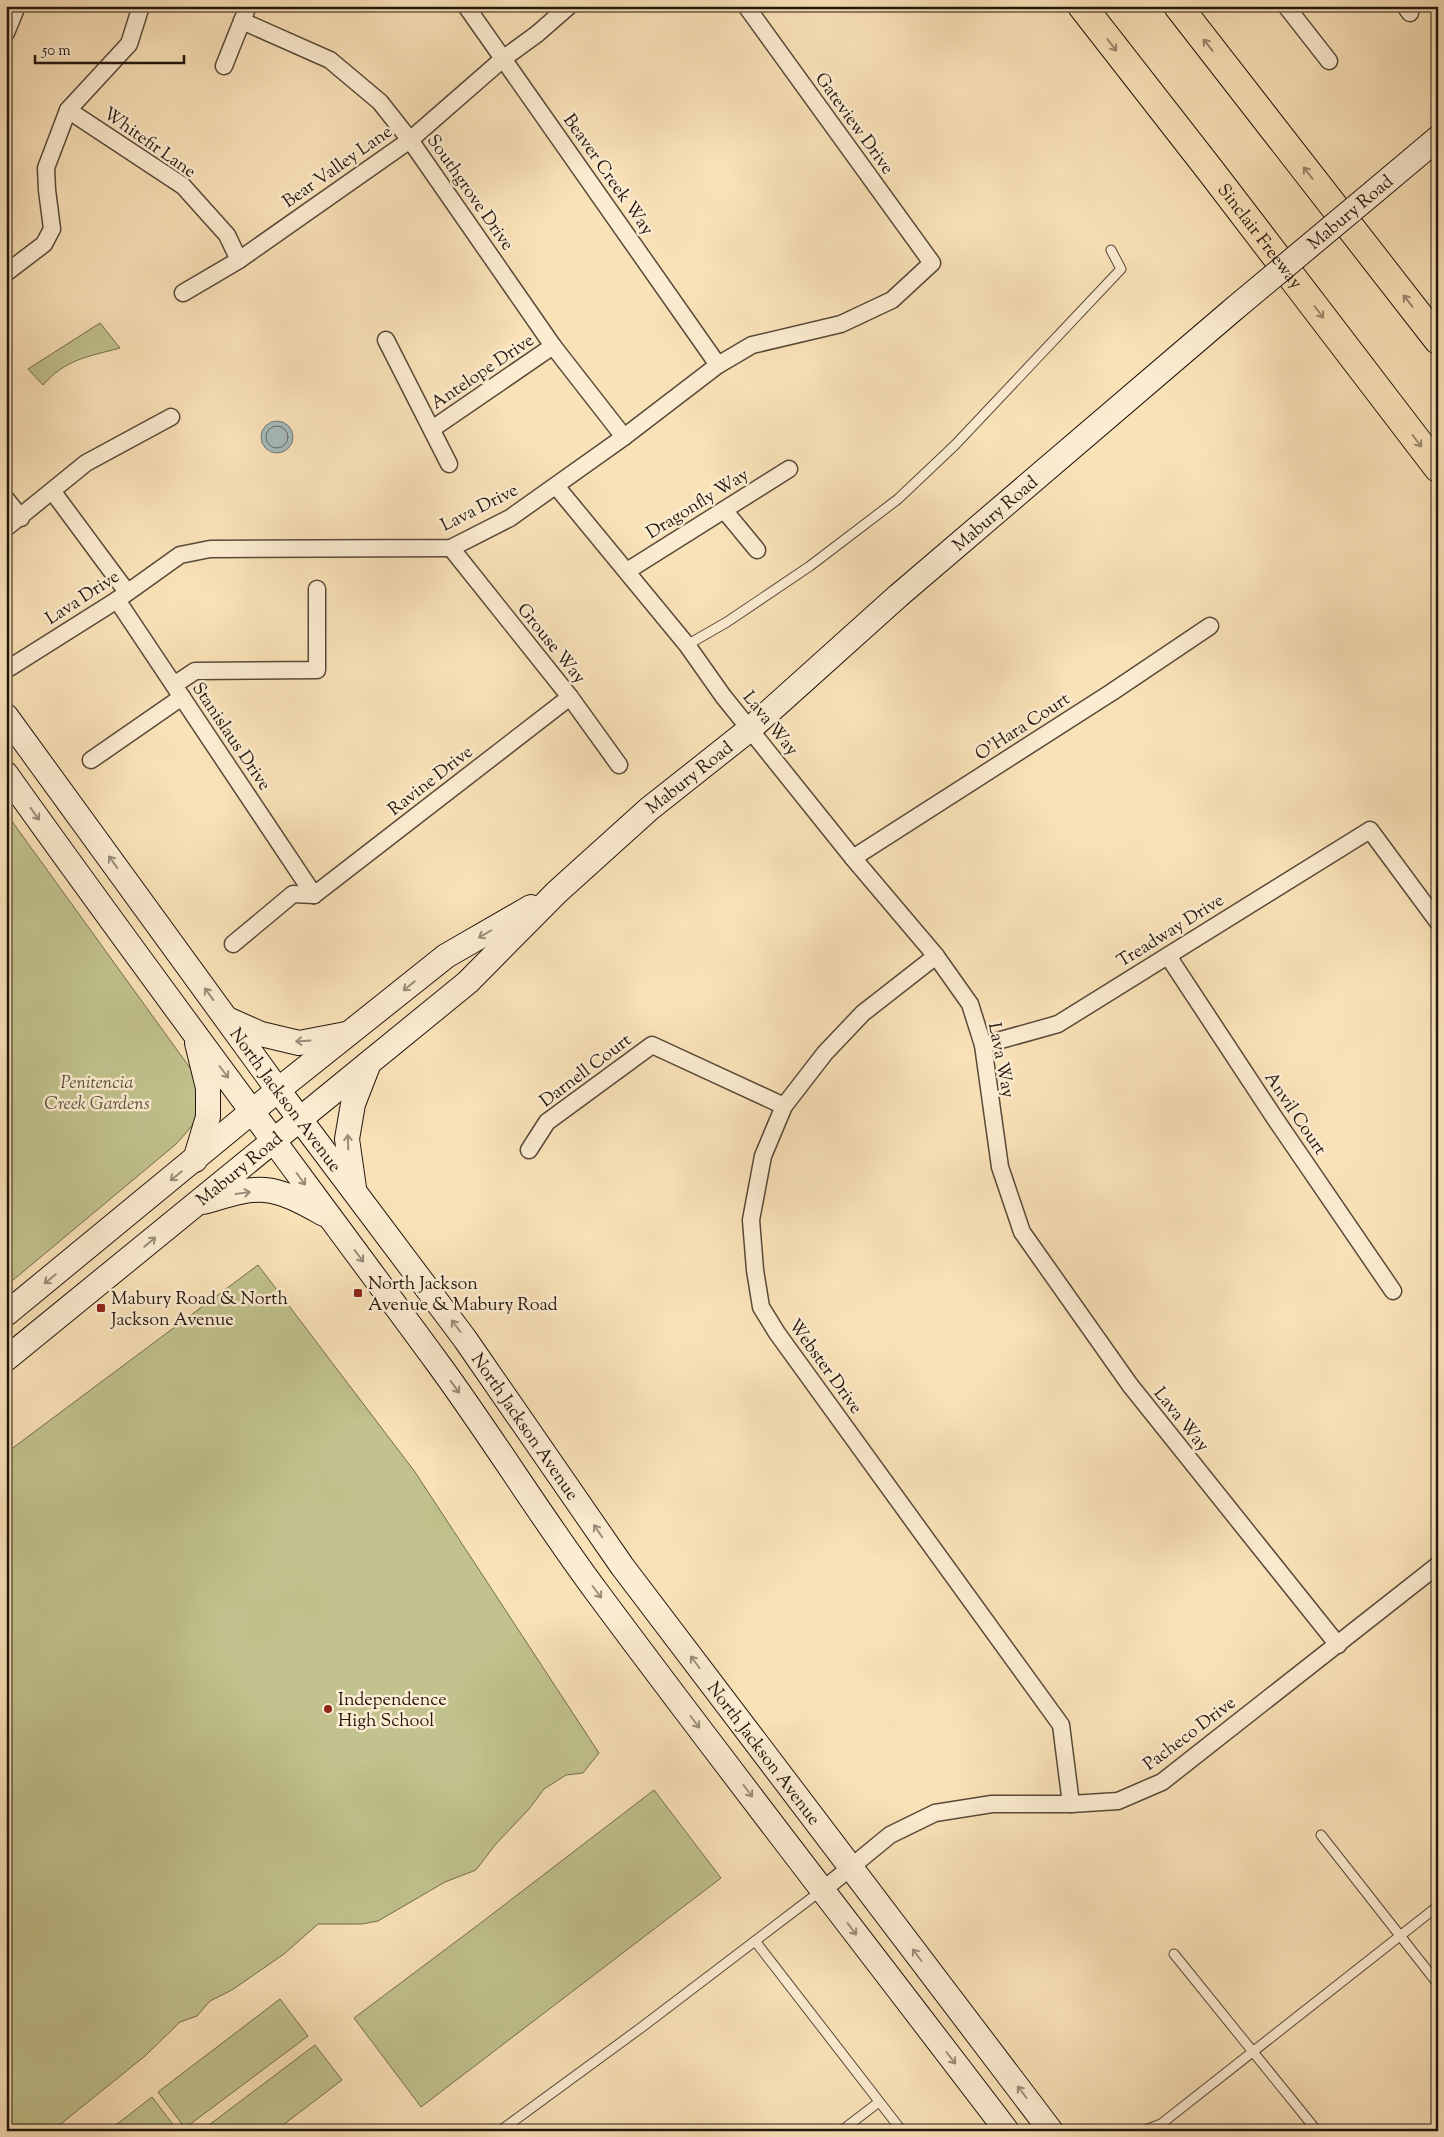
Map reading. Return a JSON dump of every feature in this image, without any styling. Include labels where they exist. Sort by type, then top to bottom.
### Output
[{"type":"highway","name":"Sinclair Freeway","points":[[1082,6],[1438,468]]},
{"type":"highway","points":[[1178,6],[1438,340]]},
{"type":"main road","name":"Mabury Road","points":[[6,1359],[272,1140],[468,982],[557,892],[648,809],[750,729],[898,596],[1235,308],[1438,138]]},
{"type":"main road","name":"North Jackson Avenue","points":[[6,716],[278,1090],[504,1392],[622,1566],[1051,2131]]},
{"type":"main road","name":"North Jackson Avenue","points":[[6,774],[132,950],[254,1111],[272,1140],[479,1419],[594,1588],[1007,2131]]},
{"type":"main road","name":"Mabury Road","points":[[6,1314],[196,1160],[278,1090],[446,956],[557,892]]},
{"type":"main road","points":[[227,1019],[261,1034],[299,1043],[351,1033]]},
{"type":"main road","points":[[194,1031],[208,1088],[208,1117],[196,1160]]},
{"type":"main road","points":[[354,1190],[347,1139],[352,1104],[370,1061]]},
{"type":"main road","points":[[196,1204],[236,1193],[265,1190],[294,1198],[330,1217]]},
{"type":"street","points":[[6,33],[17,6]]},
{"type":"street","points":[[6,272],[44,244],[52,229],[46,168],[68,110],[129,44],[140,6]]},
{"type":"street","name":"Beaver Creek Way","points":[[466,6],[718,365]]},
{"type":"street","name":"Bear Valley Lane","points":[[183,293],[239,260],[410,140],[504,58],[537,34],[569,6]]},
{"type":"street","name":"Gateview Drive","points":[[746,6],[932,263]]},
{"type":"street","points":[[1286,6],[1328,61]]},
{"type":"street","points":[[224,66],[245,13]]},
{"type":"street","name":"Southgrove Drive","points":[[245,13],[330,60],[380,102],[410,140],[554,346],[624,437]]},
{"type":"street","name":"Whitefir Lane","points":[[68,110],[183,186],[227,235],[239,260]]},
{"type":"street","name":"Lava Drive","points":[[6,670],[122,596],[180,555],[210,549],[451,548],[510,518],[624,437],[718,365],[752,345],[841,324],[892,300],[932,263]]},
{"type":"street","points":[[386,340],[449,464]]},
{"type":"street","name":"Antelope Drive","points":[[432,429],[554,346]]},
{"type":"street","points":[[6,528],[53,492],[86,463],[171,417]]},
{"type":"street","name":"Dragonfly Way","points":[[627,571],[789,468]]},
{"type":"street","name":"Lava Way","points":[[556,486],[687,645],[723,696],[853,858],[936,956],[970,1004],[983,1045],[1000,1167],[1022,1232],[1130,1385],[1338,1645]]},
{"type":"street","name":"Stanislaus Drive","points":[[53,492],[122,596],[178,691],[314,894]]},
{"type":"street","points":[[6,499],[21,518]]},
{"type":"street","points":[[724,510],[757,550]]},
{"type":"street","name":"Grouse Way","points":[[451,548],[570,697],[619,765]]},
{"type":"street","points":[[91,760],[178,691],[195,670],[317,670],[316,589]]},
{"type":"street","name":"O'Hara Court","points":[[853,858],[1112,692],[1210,626]]},
{"type":"street","name":"Ravine Drive","points":[[314,894],[570,697]]},
{"type":"street","name":"Treadway Drive","points":[[983,1045],[1058,1024],[1370,830],[1438,922]]},
{"type":"street","points":[[233,944],[293,894],[314,894]]},
{"type":"street","name":"Webster Drive","points":[[936,956],[864,1013],[825,1053],[784,1106],[763,1156],[751,1220],[755,1270],[761,1307],[776,1333],[1061,1725],[1071,1804]]},
{"type":"street","name":"Anvil Court","points":[[1168,956],[1276,1120],[1393,1291]]},
{"type":"street","name":"Darnell Court","points":[[529,1150],[547,1122],[652,1045],[784,1106]]},
{"type":"street","name":"Pacheco Drive","points":[[823,1890],[890,1835],[935,1813],[992,1804],[1071,1804],[1118,1801],[1162,1782],[1438,1565]]},
{"type":"lane","points":[[687,645],[727,622],[810,566],[898,499],[955,445],[1121,270],[1111,250]]},
{"type":"lane","points":[[1321,1835],[1438,1984]]},
{"type":"lane","points":[[500,2131],[823,1890]]},
{"type":"lane","points":[[1143,2131],[1161,2124],[1438,1906]]},
{"type":"lane","points":[[755,1941],[902,2131]]},
{"type":"lane","points":[[1174,1954],[1317,2131]]},
{"type":"lane","points":[[841,2131],[879,2102]]},
{"type":"green space","points":[[100,323],[120,348],[69,364],[43,385],[28,369]]},
{"type":"green space","name":"Penitencia Creek Gardens","points":[[6,813],[198,1079],[199,1108],[194,1122],[175,1145],[6,1286]]},
{"type":"green space","points":[[258,1265],[415,1472],[599,1753],[583,1773],[566,1775],[544,1789],[529,1809],[495,1845],[476,1870],[445,1882],[378,1921],[362,1924],[318,1924],[284,1954],[232,1990],[210,2001],[197,2016],[180,2022],[145,2056],[52,2131],[6,2131],[6,1453]]},
{"type":"green space","points":[[654,1790],[721,1878],[421,2107],[354,2018]]},
{"type":"green space","points":[[280,1999],[308,2036],[185,2128],[158,2092]]},
{"type":"green space","points":[[315,2045],[342,2080],[279,2128],[275,2131],[201,2131]]},
{"type":"green space","points":[[152,2097],[178,2131],[108,2131]]},
{"type":"water","points":[[277,421],[283,422],[288,426],[292,431],[292,443],[288,448],[283,452],[277,453],[271,452],[266,448],[262,443],[261,437],[262,431],[266,426],[271,422]]},
{"type":"place","name":"North Jackson Avenue & Mabury Road","points":[[358,1293]]},
{"type":"place","name":"Mabury Road & North Jackson Avenue","points":[[101,1308]]},
{"type":"place","name":"Independence High School","points":[[328,1709]]}]
